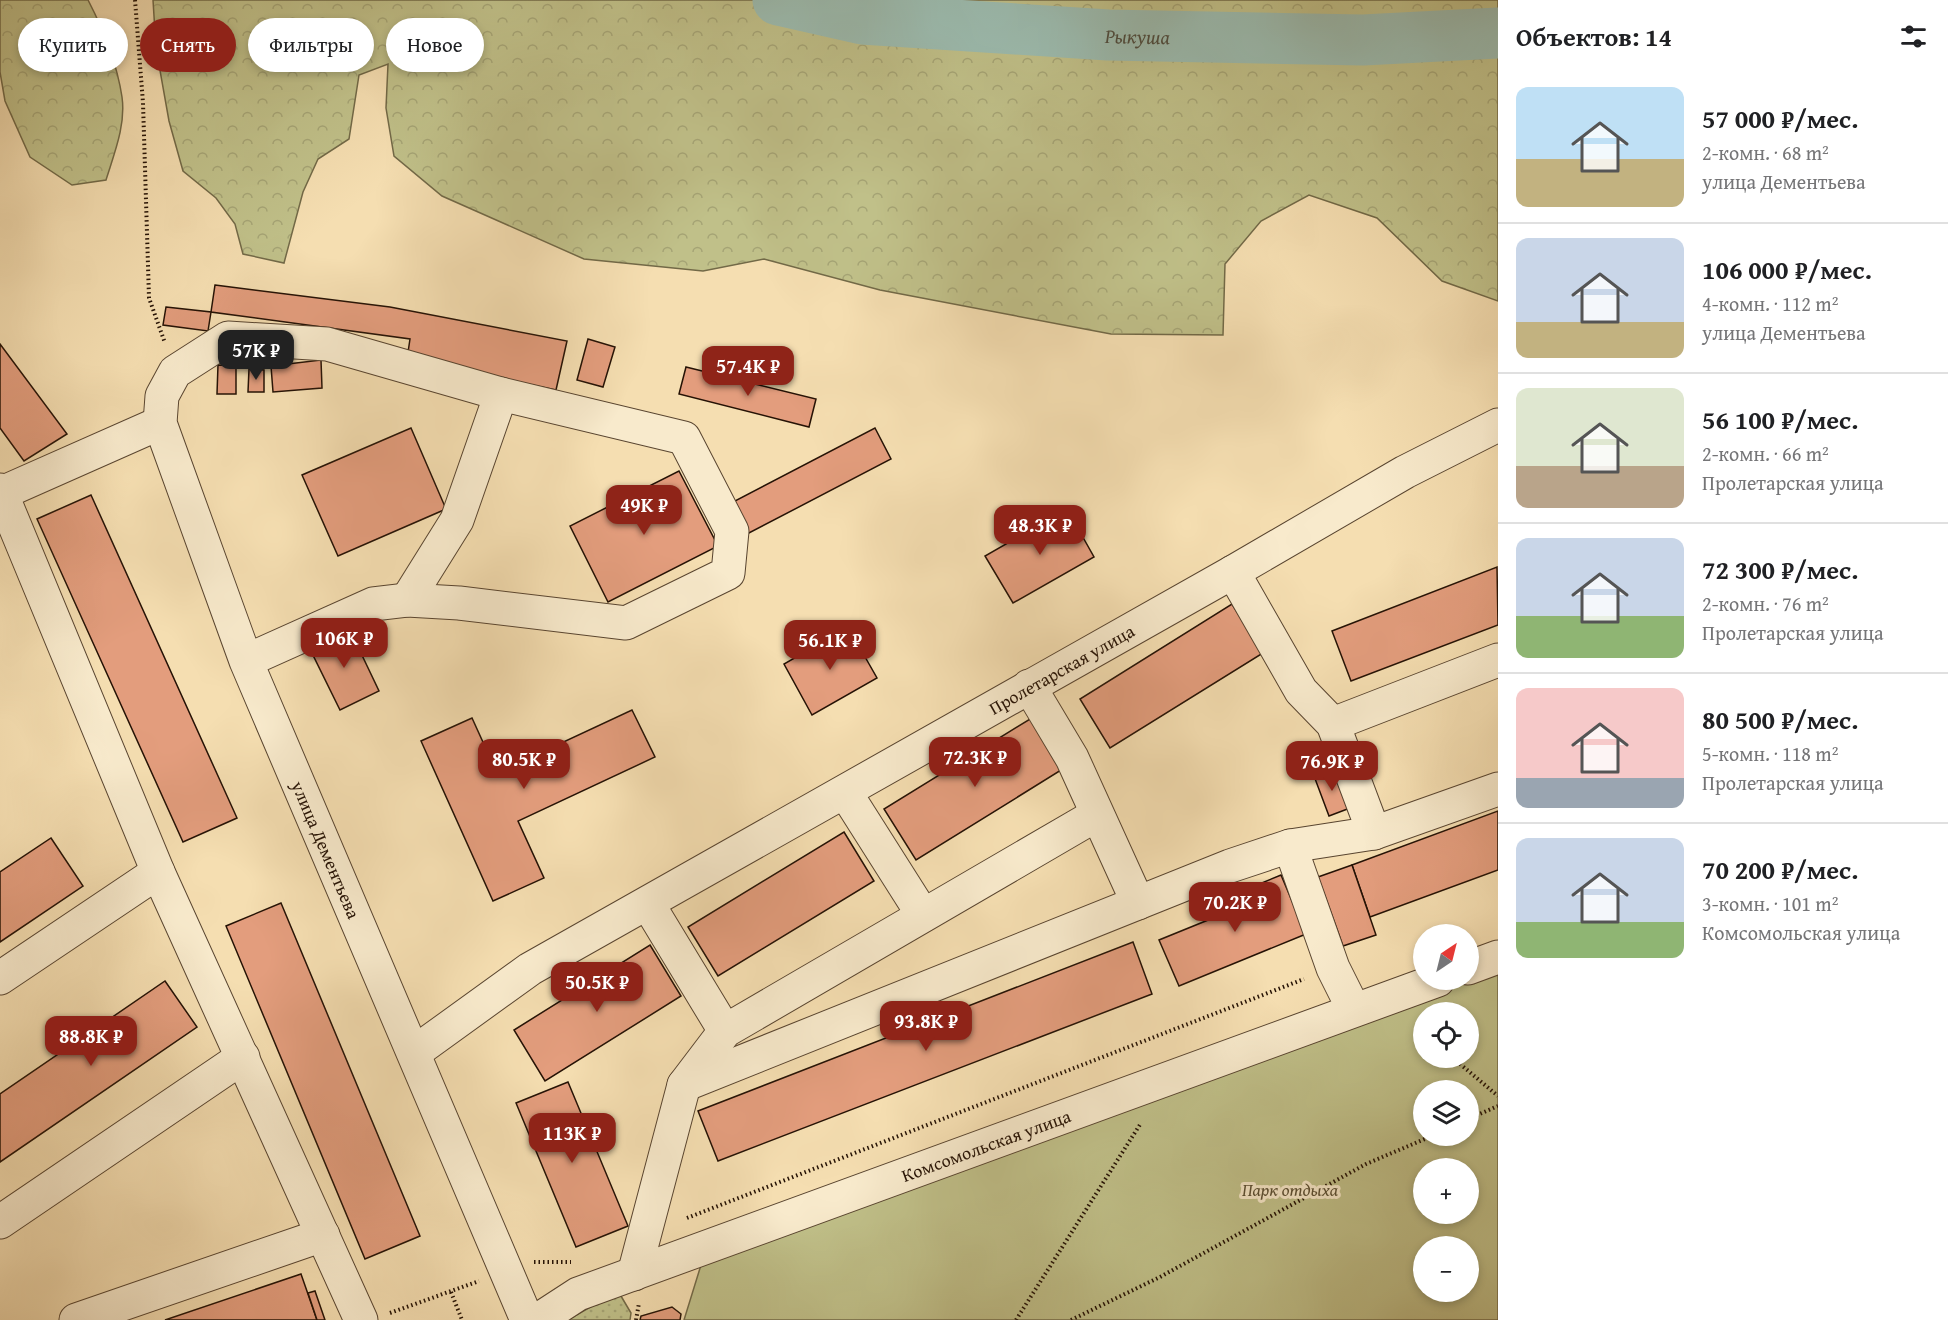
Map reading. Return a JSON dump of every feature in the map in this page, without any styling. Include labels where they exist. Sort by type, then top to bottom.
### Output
[{"type":"street","points":[[175,372],[228,338],[327,344],[501,394],[684,438],[732,531],[728,573],[626,623],[459,603],[406,600],[373,604],[246,662]]},
{"type":"street","name":"улица Дементьева","points":[[175,372],[162,396],[160,423],[246,662],[528,1320]]},
{"type":"street","points":[[406,600],[457,520],[501,394]]},
{"type":"street","points":[[160,423],[1,492],[158,873],[324,1235],[371,1318]]},
{"type":"street","name":"Пролетарская улица","points":[[415,1052],[530,969],[1233,572],[1405,472],[1498,426]]},
{"type":"street","points":[[1233,572],[1301,691],[1333,724],[1374,833]]},
{"type":"street","points":[[1333,724],[1498,660]]},
{"type":"street","points":[[1029,686],[1072,758],[1138,903]]},
{"type":"street","points":[[684,1085],[1138,903],[1290,846],[1374,833],[1498,789]]},
{"type":"street","points":[[845,792],[923,915]]},
{"type":"street","points":[[634,1274],[684,1085],[725,1031],[1096,815]]},
{"type":"street","points":[[1290,846],[1333,968],[1354,1010]]},
{"type":"street","points":[[0,978],[158,873]]},
{"type":"street","points":[[648,904],[725,1031]]},
{"type":"street","points":[[1479,964],[1498,957]]},
{"type":"street","name":"Комсомольская улица","points":[[538,1320],[578,1294],[1413,989]]},
{"type":"street","points":[[0,1222],[243,1057]]},
{"type":"street","points":[[76,1320],[324,1235]]},
{"type":"path","points":[[135,0],[143,103],[149,298],[175,372]]},
{"type":"path","points":[[644,1235],[1333,968]]},
{"type":"path","points":[[1465,1068],[1498,1096]]},
{"type":"path","points":[[1479,1115],[1498,1107]]},
{"type":"path","points":[[1016,1320],[1144,1117]]},
{"type":"path","points":[[1071,1320],[1160,1277],[1366,1164],[1413,1144]]},
{"type":"path","points":[[371,1318],[539,1260],[574,1262]]},
{"type":"path","points":[[451,1292],[462,1320]]},
{"type":"green space","points":[[0,0],[88,0],[97,18],[18,18],[18,72],[117,72],[123,108],[121,129],[106,180],[72,185],[30,157],[5,101],[0,72]]},
{"type":"green space","points":[[153,0],[1498,0],[1498,301],[1442,281],[1377,218],[1309,195],[1261,221],[1225,264],[1223,335],[1111,334],[880,290],[764,259],[703,271],[584,259],[442,196],[394,156],[386,108],[388,72],[484,72],[484,18],[386,18],[386,65],[374,69],[374,18],[248,18],[248,72],[367,72],[359,75],[349,139],[318,159],[303,192],[284,263],[243,254],[235,224],[216,198],[183,171],[169,121],[160,72],[236,72],[236,18],[154,18]]},
{"type":"green space","name":"Парк отдыха","points":[[1498,971],[1498,1320],[684,1320],[701,1265],[1413,1002],[1413,1068],[1479,1068],[1479,1002],[1414,1002],[1446,990],[1479,990],[1479,978]]},
{"type":"green space","points":[[618,1291],[631,1313],[630,1320],[568,1320]]},
{"type":"building","points":[[215,285],[390,307],[567,341],[556,390],[407,359],[410,339],[211,312]]},
{"type":"building","points":[[166,307],[211,312],[208,331],[163,325]]},
{"type":"building","points":[[588,339],[615,347],[603,387],[577,380]]},
{"type":"building","points":[[0,344],[67,434],[24,461],[0,428]]},
{"type":"building","points":[[321,360],[322,388],[273,392],[271,366]]},
{"type":"building","points":[[218,365],[236,366],[236,394],[217,394]]},
{"type":"building","points":[[686,367],[816,399],[809,427],[679,394]]},
{"type":"building","points":[[249,369],[264,370],[264,392],[248,392]]},
{"type":"building","points":[[411,428],[446,509],[338,556],[302,475]]},
{"type":"building","points":[[875,428],[891,459],[747,534],[731,503]]},
{"type":"building","points":[[679,471],[718,546],[608,602],[570,526]]},
{"type":"building","points":[[91,495],[237,818],[183,842],[37,519]]},
{"type":"building","points":[[1067,509],[1094,557],[1013,603],[985,556]]},
{"type":"building","points":[[1497,567],[1498,625],[1351,681],[1332,631]]},
{"type":"building","points":[[1232,604],[1263,653],[1110,748],[1080,699]]},
{"type":"building","points":[[848,627],[877,678],[812,715],[784,664]]},
{"type":"building","points":[[349,628],[379,691],[340,710],[309,647]]},
{"type":"building","points":[[632,710],[655,757],[518,821],[544,878],[493,901],[421,741],[472,718],[497,773]]},
{"type":"building","points":[[1035,716],[1066,767],[916,860],[884,809]]},
{"type":"building","points":[[1335,768],[1350,808],[1329,816],[1314,776]]},
{"type":"building","points":[[1498,811],[1498,870],[1370,917],[1352,865]]},
{"type":"building","points":[[844,832],[874,881],[718,976],[688,927]]},
{"type":"building","points":[[51,838],[83,886],[0,942],[0,872]]},
{"type":"building","points":[[1352,865],[1376,935],[1343,946],[1318,877]]},
{"type":"building","points":[[1281,875],[1306,934],[1179,986],[1159,940],[1245,905],[1240,892]]},
{"type":"building","points":[[281,903],[420,1236],[365,1259],[226,926]]},
{"type":"building","points":[[1133,942],[1152,994],[718,1161],[698,1111]]},
{"type":"building","points":[[650,945],[681,996],[545,1081],[514,1030]]},
{"type":"building","points":[[165,981],[197,1027],[0,1162],[0,1094]]},
{"type":"building","points":[[568,1082],[628,1226],[576,1247],[516,1103]]},
{"type":"building","points":[[301,1274],[317,1320],[165,1320]]},
{"type":"building","points":[[315,1291],[325,1320],[317,1320],[308,1293]]},
{"type":"building","points":[[672,1307],[681,1314],[680,1320],[640,1320],[641,1316]]},
{"type":"waterway","name":"Рыкуша","points":[[778,0],[862,19],[1108,35],[1363,40],[1498,33]]}]
